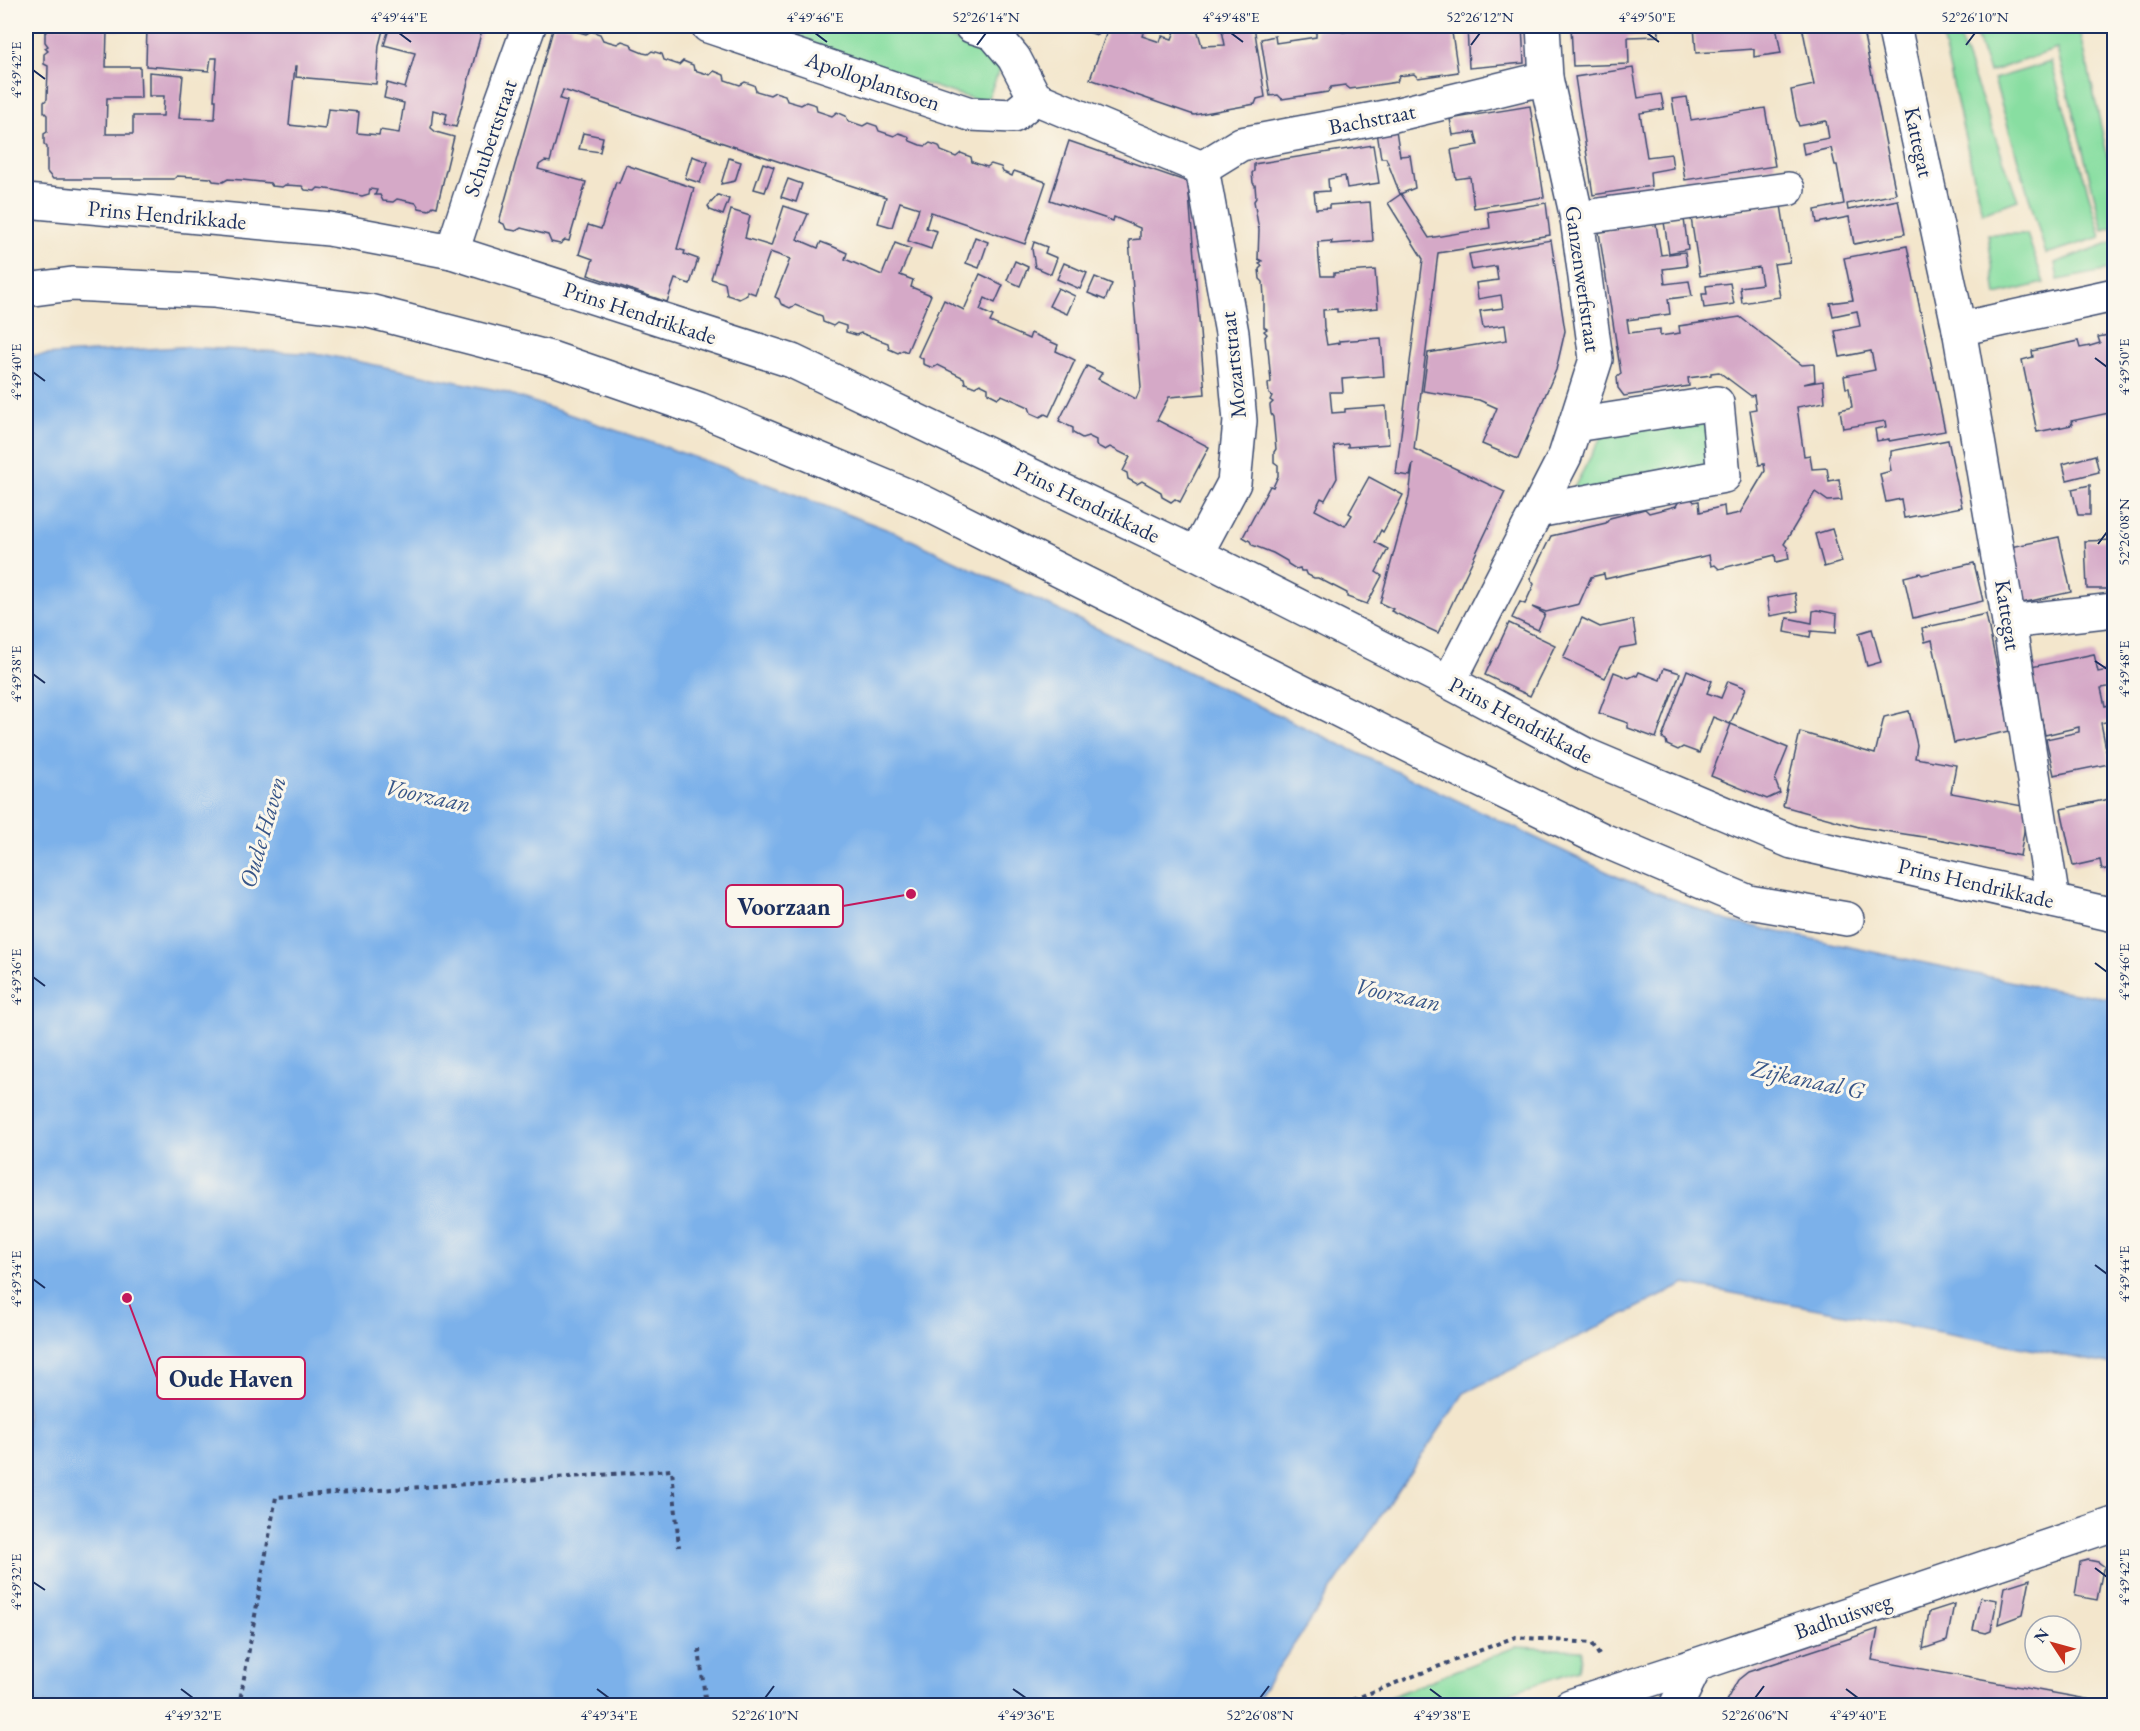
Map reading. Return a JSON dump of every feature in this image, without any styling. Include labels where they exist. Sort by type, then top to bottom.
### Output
[{"type":"street","name":"Schubertstraat","points":[[452,252],[529,26]]},
{"type":"street","name":"Apolloplantsoen","points":[[708,26],[970,114],[1013,116],[1035,98]]},
{"type":"street","points":[[971,26],[993,33],[1014,58],[1035,98],[1202,168]]},
{"type":"street","name":"Ganzenwerfstraat","points":[[1449,682],[1565,456],[1596,359],[1577,218],[1546,78],[1544,26]]},
{"type":"street","name":"Kattegat","points":[[1894,26],[1959,329],[2009,622],[2053,901]]},
{"type":"street","name":"Bachstraat","points":[[1202,168],[1241,144],[1390,116],[1546,78]]},
{"type":"street","name":"Mozartstraat","points":[[1196,554],[1234,483],[1240,421],[1232,333],[1202,168]]},
{"type":"street","points":[[1577,218],[1788,189]]},
{"type":"street","name":"Prins Hendrikkade","points":[[26,201],[66,207],[329,229],[452,252],[792,362],[1196,554],[1449,682],[1586,755],[1792,842],[2115,915]]},
{"type":"street","points":[[26,290],[72,284],[213,291],[369,311],[554,359],[688,405],[923,502],[1415,749],[1603,840],[1749,902],[1847,919]]},
{"type":"street","points":[[1959,329],[2115,295]]},
{"type":"street","points":[[1537,511],[1724,476],[1717,403],[1575,425]]},
{"type":"street","points":[[2009,622],[2115,610]]},
{"type":"street","name":"Badhuisweg","points":[[1570,1706],[2109,1533]]},
{"type":"street","points":[[1676,1706],[1696,1665]]},
{"type":"path","points":[[239,1706],[276,1497],[672,1470],[679,1547]]},
{"type":"path","points":[[1336,1706],[1515,1637],[1592,1643],[1618,1690]]},
{"type":"path","points":[[699,1649],[704,1705]]},
{"type":"green space","points":[[739,26],[911,26],[978,48],[1001,66],[986,103]]},
{"type":"green space","points":[[2019,26],[2079,26],[2114,186],[2114,227],[2103,230],[2057,49],[1989,72],[1976,35]]},
{"type":"green space","points":[[1958,34],[2018,200],[1982,213],[1943,40]]},
{"type":"green space","points":[[2051,62],[2101,237],[2046,254],[1994,79]]},
{"type":"green space","points":[[1988,234],[2027,234],[2044,283],[1996,295]]},
{"type":"green space","points":[[2114,241],[2114,269],[2058,280],[2055,263]]},
{"type":"green space","points":[[1706,410],[1712,468],[1569,497],[1606,428]]},
{"type":"green space","points":[[1515,1647],[1582,1650],[1579,1670],[1472,1705],[1370,1705]]},
{"type":"water","name":"Zijkanaal G","points":[[181,347],[322,354],[501,391],[717,465],[899,534],[1618,877],[1728,921],[2037,987],[2114,999],[2114,1365],[1685,1284],[1464,1393],[1253,1705],[26,1705],[26,356]]},
{"type":"building","points":[[48,26],[141,26],[140,31],[107,30],[106,67],[140,67],[141,98],[107,98],[106,134],[133,134],[133,116],[163,116],[164,96],[149,96],[149,72],[183,75],[179,118],[215,119],[217,58],[211,58],[209,71],[146,66],[147,26],[349,26],[383,30],[379,45],[376,84],[296,77],[297,66],[295,66],[289,125],[325,129],[328,109],[359,112],[357,133],[379,135],[380,130],[399,133],[404,103],[384,98],[387,83],[405,88],[415,53],[384,45],[390,26],[483,26],[456,127],[444,124],[447,114],[433,110],[431,128],[436,132],[454,137],[437,207],[433,206],[429,210],[419,208],[416,203],[397,199],[393,202],[383,201],[380,195],[375,195],[377,190],[370,189],[369,194],[362,196],[318,188],[315,191],[305,190],[302,186],[285,185],[282,187],[272,186],[270,183],[242,180],[228,179],[223,182],[213,181],[211,178],[177,176],[174,179],[53,179],[47,172],[47,147],[44,144],[44,134],[47,132],[44,102],[47,99],[48,66],[44,64],[44,54],[48,51],[45,48],[48,46],[45,42],[45,33]]},
{"type":"building","points":[[554,26],[571,26],[572,30],[586,34],[591,31],[600,34],[603,40],[617,44],[622,41],[631,44],[633,49],[643,53],[648,54],[652,51],[662,54],[664,60],[679,65],[683,61],[693,65],[694,70],[710,75],[714,71],[724,75],[725,80],[740,85],[745,82],[754,85],[756,91],[770,95],[775,92],[785,95],[787,101],[801,105],[806,102],[816,105],[817,111],[832,116],[837,112],[846,116],[848,121],[863,126],[868,123],[877,126],[879,131],[894,136],[899,133],[908,136],[910,141],[920,145],[926,146],[930,143],[939,146],[941,151],[956,157],[961,153],[971,157],[972,162],[987,167],[991,164],[1001,167],[1003,172],[1012,176],[1014,171],[1046,182],[1025,244],[931,212],[926,228],[937,231],[931,249],[908,241],[919,208],[900,202],[892,227],[878,223],[886,197],[563,90],[560,99],[567,101],[550,162],[545,161],[539,165],[538,169],[586,182],[569,241],[565,240],[560,244],[551,242],[548,235],[521,228],[516,231],[506,229],[504,224],[499,222]]},
{"type":"building","points":[[1071,26],[1100,26],[1097,35]]},
{"type":"building","points":[[1109,26],[1128,32],[1130,26],[1144,30],[1142,36],[1160,42],[1162,36],[1172,39],[1177,26],[1198,32],[1202,46],[1225,45],[1222,30],[1239,26],[1254,26],[1265,97],[1257,99],[1255,104],[1194,115],[1090,79]]},
{"type":"building","points":[[1343,26],[1343,32],[1384,26],[1431,26],[1432,29],[1451,26],[1458,72],[1418,78],[1414,74],[1399,76],[1397,82],[1350,89],[1345,85],[1331,87],[1328,92],[1282,99],[1278,95],[1270,96],[1261,39],[1275,36],[1276,43],[1316,37],[1316,30]]},
{"type":"building","points":[[1467,26],[1522,26],[1524,63],[1469,68]]},
{"type":"building","points":[[1571,26],[1658,26],[1659,36],[1628,37],[1629,64],[1573,66]]},
{"type":"building","points":[[1694,26],[1776,26],[1781,53],[1754,57],[1754,49],[1696,53]]},
{"type":"building","points":[[1802,26],[1862,26],[1896,194],[1847,204],[1848,210],[1898,200],[1905,234],[1854,244],[1849,217],[1817,223],[1815,210],[1844,204],[1837,165],[1835,165],[1831,148],[1804,154],[1802,143],[1829,138],[1826,121],[1799,126],[1796,117],[1791,90],[1814,85]]},
{"type":"building","points":[[1633,68],[1638,98],[1661,94],[1664,109],[1640,113],[1647,157],[1671,154],[1673,168],[1650,172],[1651,186],[1593,195],[1575,77]]},
{"type":"building","points":[[1687,97],[1691,120],[1765,108],[1775,166],[1685,180],[1672,99]]},
{"type":"building","points":[[1530,106],[1544,197],[1474,208],[1470,177],[1456,179],[1451,150],[1478,145],[1475,132],[1453,135],[1450,119]]},
{"type":"building","points":[[1396,130],[1400,156],[1410,155],[1415,188],[1400,194],[1386,158],[1381,158],[1377,132]]},
{"type":"building","points":[[583,133],[603,137],[600,152],[579,149]]},
{"type":"building","points":[[1069,141],[1188,182],[1205,394],[1169,397],[1157,420],[1209,447],[1180,502],[1175,499],[1171,502],[1162,497],[1161,492],[1142,481],[1137,484],[1128,479],[1127,473],[1123,471],[1130,457],[1110,447],[1105,450],[1096,445],[1096,440],[1088,436],[1082,438],[1073,433],[1073,428],[1059,421],[1087,366],[1102,373],[1098,379],[1136,399],[1141,387],[1129,240],[1140,239],[1140,228],[1114,217],[1113,221],[1050,200]]},
{"type":"building","points":[[1373,145],[1379,183],[1347,188],[1345,176],[1328,179],[1329,191],[1314,192],[1316,209],[1329,208],[1329,205],[1370,202],[1373,241],[1331,244],[1332,241],[1318,242],[1319,259],[1321,276],[1375,270],[1378,308],[1337,312],[1337,309],[1323,310],[1324,327],[1327,345],[1339,343],[1339,341],[1381,338],[1384,376],[1342,379],[1343,392],[1330,392],[1332,413],[1345,412],[1345,409],[1386,406],[1389,444],[1334,446],[1337,478],[1325,500],[1321,498],[1315,510],[1345,526],[1352,515],[1349,513],[1369,477],[1403,495],[1375,542],[1388,549],[1376,572],[1382,576],[1367,604],[1347,597],[1347,593],[1306,574],[1300,568],[1296,569],[1273,553],[1252,545],[1243,537],[1270,486],[1273,487],[1278,476],[1278,465],[1274,462],[1276,449],[1270,405],[1273,402],[1270,400],[1272,396],[1269,394],[1268,384],[1271,382],[1265,337],[1267,334],[1264,331],[1267,329],[1264,327],[1263,282],[1260,279],[1259,269],[1262,261],[1258,259],[1259,230],[1252,173],[1254,164]]},
{"type":"building","points":[[692,156],[708,162],[700,183],[685,178]]},
{"type":"building","points":[[729,158],[741,162],[735,181],[721,184]]},
{"type":"building","points":[[763,163],[774,167],[765,192],[754,189]]},
{"type":"building","points":[[626,165],[694,188],[677,249],[698,259],[690,284],[675,279],[667,302],[588,275],[593,259],[579,254],[588,225],[601,229],[616,182],[619,183]]},
{"type":"building","points":[[788,179],[802,184],[796,202],[781,197]]},
{"type":"building","points":[[1401,194],[1429,238],[1490,228],[1488,212],[1546,203],[1550,235],[1438,253],[1414,449],[1505,492],[1438,633],[1391,611],[1393,609],[1380,603],[1409,497],[1413,463],[1410,476],[1396,474],[1423,259],[1388,203]]},
{"type":"building","points":[[718,195],[729,199],[723,215],[710,210],[708,206]]},
{"type":"building","points":[[1781,205],[1790,262],[1774,264],[1780,297],[1742,303],[1740,287],[1762,284],[1759,267],[1700,276],[1691,218]]},
{"type":"building","points":[[784,206],[808,214],[797,239],[818,248],[821,242],[834,247],[847,253],[845,259],[882,275],[895,243],[911,249],[900,275],[913,280],[911,287],[931,295],[907,352],[903,350],[898,353],[889,349],[888,343],[861,333],[856,335],[846,332],[846,326],[837,323],[833,326],[823,322],[822,316],[795,305],[790,308],[781,304],[775,297],[790,259],[770,252],[755,294],[747,291],[747,295],[739,299],[727,295],[725,283],[711,279],[731,210],[750,216],[745,238],[771,246]]},
{"type":"building","points":[[1684,219],[1688,249],[1669,253],[1664,222]]},
{"type":"building","points":[[1656,224],[1661,255],[1685,252],[1687,266],[1663,269],[1665,284],[1689,281],[1692,296],[1668,299],[1670,314],[1627,320],[1629,333],[1660,329],[1660,336],[1680,333],[1679,326],[1740,317],[1802,365],[1814,364],[1815,381],[1804,384],[1823,381],[1825,402],[1797,407],[1804,456],[1810,455],[1812,469],[1827,468],[1829,481],[1839,479],[1842,500],[1828,501],[1815,492],[1784,544],[1787,547],[1789,559],[1776,562],[1775,555],[1719,569],[1715,565],[1711,566],[1709,555],[1605,579],[1604,574],[1591,577],[1579,604],[1546,612],[1532,607],[1545,614],[1538,630],[1512,618],[1520,602],[1525,604],[1534,584],[1530,579],[1551,536],[1606,523],[1610,518],[1645,509],[1649,513],[1676,506],[1679,501],[1691,498],[1694,502],[1699,501],[1700,512],[1724,506],[1725,516],[1740,513],[1765,471],[1764,464],[1759,465],[1750,410],[1756,409],[1754,395],[1751,396],[1719,372],[1688,378],[1689,386],[1624,396],[1618,388],[1617,377],[1621,374],[1599,232]]},
{"type":"building","points":[[975,237],[988,242],[979,268],[966,263]]},
{"type":"building","points":[[1551,240],[1565,331],[1556,370],[1518,459],[1482,444],[1497,408],[1479,400],[1423,391],[1428,353],[1507,340],[1505,325],[1483,328],[1480,311],[1503,308],[1501,295],[1478,299],[1476,283],[1498,280],[1496,266],[1472,270],[1469,254]]},
{"type":"building","points":[[1034,242],[1047,247],[1045,253],[1057,258],[1051,274],[1035,267],[1032,249]]},
{"type":"building","points":[[1907,246],[1945,431],[1877,441],[1875,429],[1886,427],[1885,421],[1843,428],[1840,410],[1852,407],[1849,388],[1846,388],[1844,376],[1875,370],[1871,351],[1840,357],[1835,331],[1860,326],[1857,311],[1833,316],[1830,303],[1853,300],[1844,258]]},
{"type":"building","points":[[1015,261],[1028,267],[1020,286],[1007,280]]},
{"type":"building","points":[[1064,263],[1087,273],[1080,289],[1057,279]]},
{"type":"building","points":[[980,274],[1003,285],[995,303],[985,298],[980,310],[993,316],[990,322],[1029,339],[1031,333],[1058,345],[1056,351],[1075,360],[1049,416],[1045,414],[1040,417],[1031,413],[1029,407],[1002,395],[998,398],[988,393],[988,388],[980,384],[975,387],[965,383],[964,378],[938,365],[933,368],[923,364],[923,359],[918,356],[944,300],[964,310]]},
{"type":"building","points":[[1095,277],[1112,284],[1105,300],[1088,293]]},
{"type":"building","points":[[1730,283],[1734,304],[1704,308],[1702,294],[1707,294],[1706,286]]},
{"type":"building","points":[[1058,288],[1075,296],[1067,314],[1049,306]]},
{"type":"building","points":[[2114,334],[2114,412],[2071,421],[2072,425],[2037,432],[2022,360],[2033,357],[2032,351],[2078,341],[2080,348],[2090,346],[2100,343],[2098,337]]},
{"type":"building","points":[[1948,440],[1962,507],[1904,518],[1901,499],[1886,502],[1880,474],[1891,471],[1889,459],[1891,451]]},
{"type":"building","points":[[2095,455],[2099,472],[2067,480],[2063,464]]},
{"type":"building","points":[[2090,485],[2090,515],[2078,515],[2072,489]]},
{"type":"building","points":[[1832,529],[1842,562],[1824,567],[1815,534]]},
{"type":"building","points":[[2059,537],[2071,592],[2017,604],[2005,548]]},
{"type":"building","points":[[2114,540],[2114,589],[2087,589],[2085,541]]},
{"type":"building","points":[[1974,563],[1983,601],[1913,618],[1904,577]]},
{"type":"building","points":[[1795,593],[1798,611],[1770,616],[1767,598]]},
{"type":"building","points":[[1813,611],[1837,614],[1836,633],[1811,631],[1810,637],[1785,632],[1787,618],[1812,623]]},
{"type":"building","points":[[1986,614],[2010,731],[1954,743],[1932,640],[1925,642],[1922,628]]},
{"type":"building","points":[[1582,618],[1600,627],[1633,620],[1637,645],[1620,648],[1605,678],[1563,658]]},
{"type":"building","points":[[1509,623],[1555,645],[1530,696],[1485,675]]},
{"type":"building","points":[[1872,629],[1881,662],[1867,666],[1859,633]]},
{"type":"building","points":[[2094,654],[2098,672],[2114,669],[2114,686],[2101,688],[2105,706],[2114,704],[2114,720],[2101,723],[2109,764],[2054,775],[2046,739],[2079,732],[2079,727],[2045,735],[2031,667]]},
{"type":"building","points":[[1664,668],[1680,673],[1656,738],[1628,728],[1628,723],[1599,713],[1614,672],[1629,678],[1637,676],[1639,672],[1660,680]]},
{"type":"building","points":[[1687,670],[1712,681],[1707,693],[1721,698],[1728,681],[1746,688],[1730,724],[1713,717],[1699,753],[1683,747],[1678,750],[1667,745],[1666,740],[1662,738]]},
{"type":"building","points":[[1909,711],[1917,745],[1915,758],[1956,765],[1951,793],[2028,807],[2020,856],[1943,840],[1859,827],[1783,806],[1800,732],[1875,754],[1884,717]]},
{"type":"building","points":[[1731,724],[1788,748],[1775,780],[1780,793],[1767,799],[1711,776]]},
{"type":"building","points":[[2114,798],[2114,867],[2102,870],[2100,860],[2073,866],[2061,809]]},
{"type":"building","points":[[2088,1560],[2098,1562],[2105,1567],[2097,1600],[2075,1596],[2080,1562]]},
{"type":"building","points":[[2030,1579],[2023,1615],[1999,1624],[2005,1587]]},
{"type":"building","points":[[1980,1597],[1997,1600],[1991,1631],[1986,1633],[1973,1630]]},
{"type":"building","points":[[1954,1604],[1947,1641],[1923,1649],[1929,1612]]},
{"type":"building","points":[[1878,1629],[1872,1660],[2103,1702],[2114,1706],[1752,1706],[1726,1701],[1738,1680],[1748,1672]]},
{"type":"place","name":"Voorzaan","points":[[911,894]]},
{"type":"place","name":"Oude Haven","points":[[127,1298]]}]
